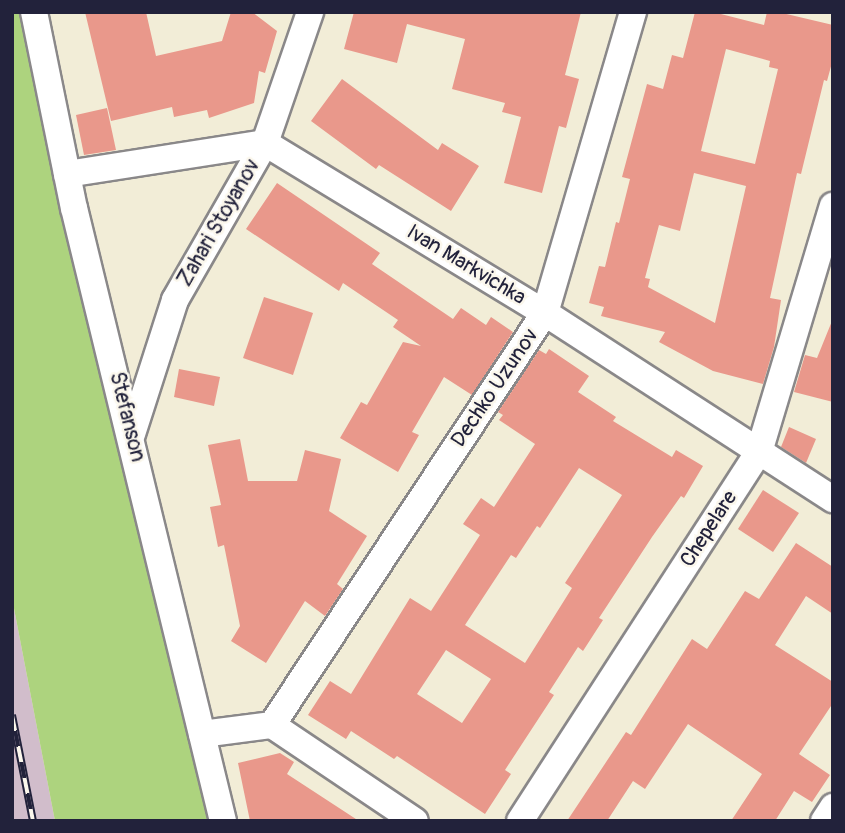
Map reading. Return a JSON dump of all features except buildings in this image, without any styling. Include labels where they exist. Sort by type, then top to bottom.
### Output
[{"type":"street","name":"Stefanson","points":[[34,12],[67,174],[223,821]]},
{"type":"street","name":"Zahari Stoyanov","points":[[132,435],[175,300],[265,143],[310,12]]},
{"type":"street","name":"Dechko Uzunov","points":[[272,725],[545,313],[633,12]]},
{"type":"street","points":[[67,174],[265,143]]},
{"type":"street","name":"Ivan Markvichka","points":[[265,143],[545,313],[833,499]]},
{"type":"street","name":"Chepelare","points":[[520,821],[759,452],[833,206]]},
{"type":"street","points":[[202,734],[272,725],[415,821]]},
{"type":"street","points":[[824,821],[833,807]]},
{"type":"shaded area","points":[[12,598],[55,821],[12,821]]},
{"type":"green space","points":[[12,12],[23,12],[213,821],[55,821],[12,598]]},
{"type":"railway","points":[[12,715],[33,821]]}]
